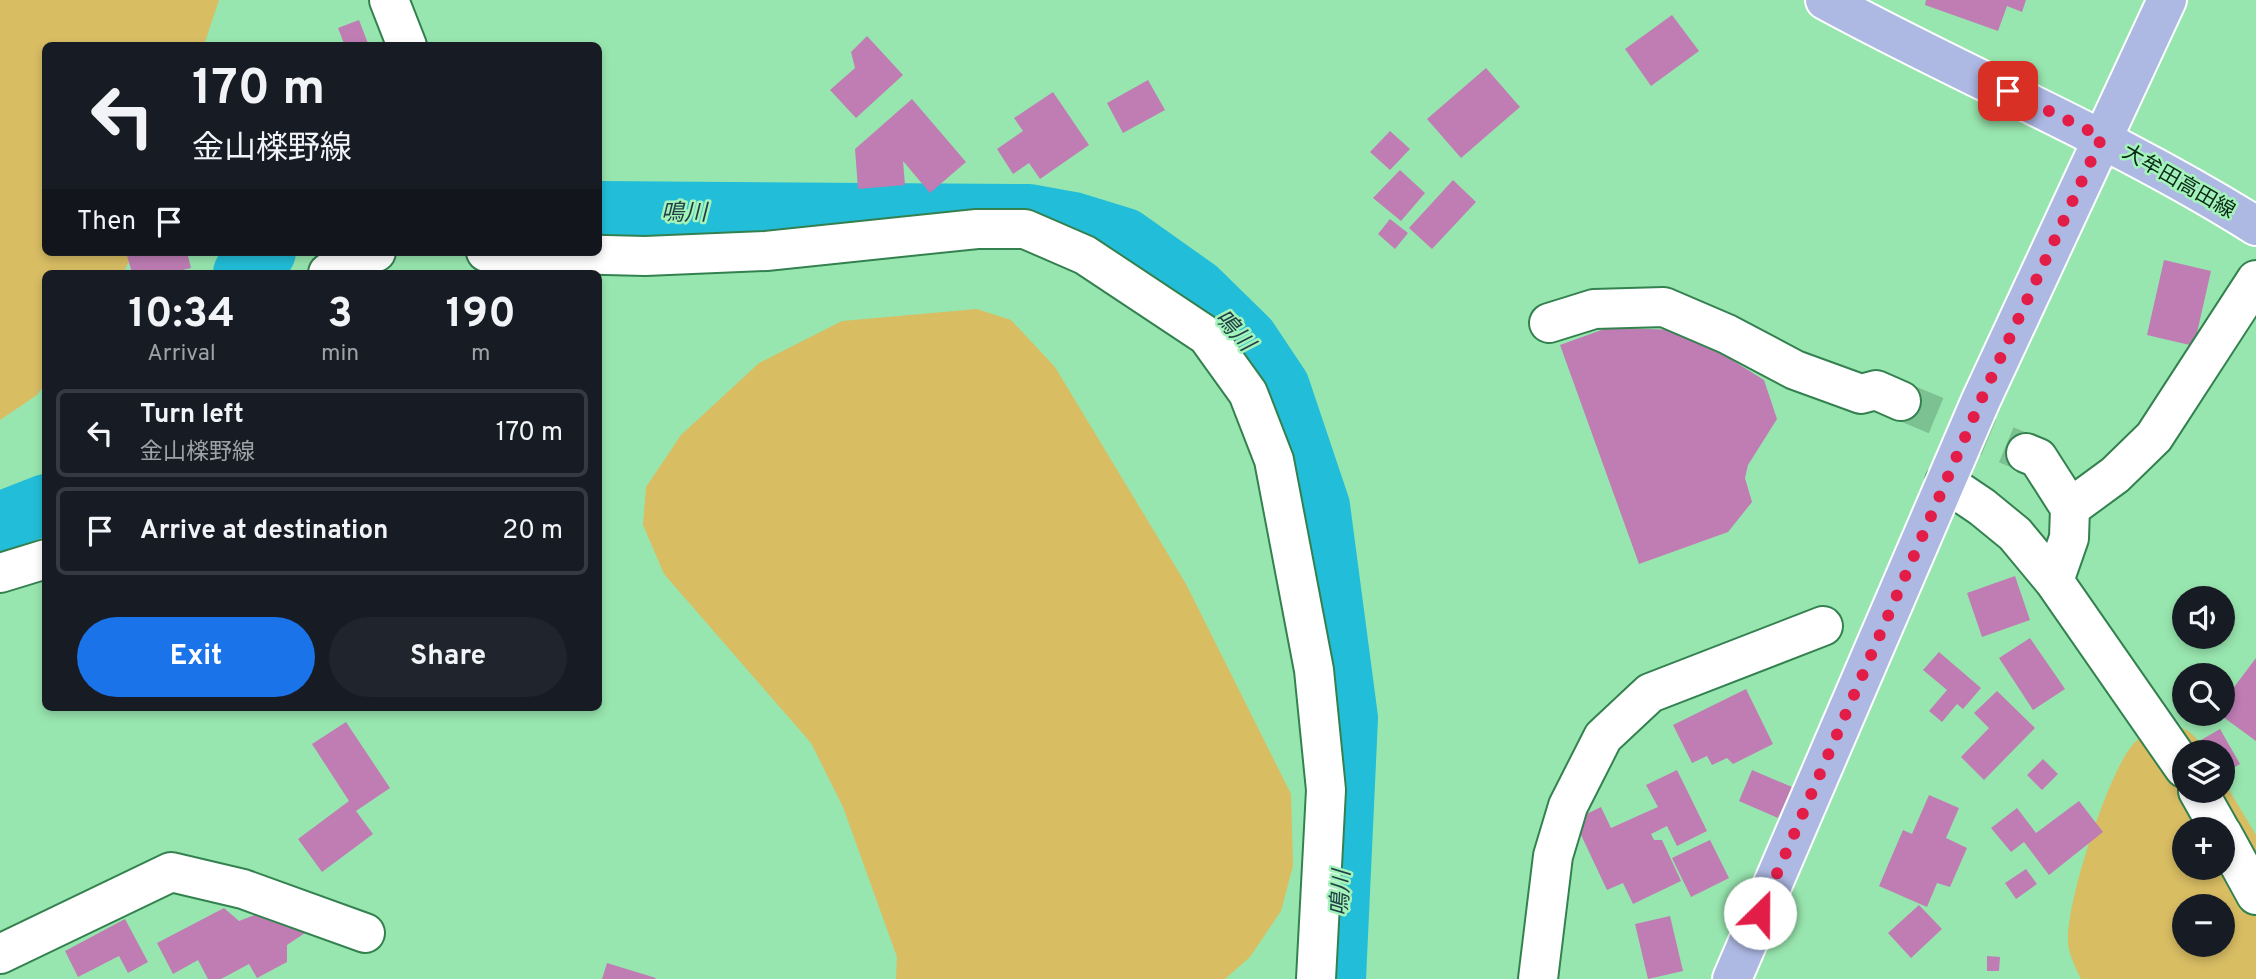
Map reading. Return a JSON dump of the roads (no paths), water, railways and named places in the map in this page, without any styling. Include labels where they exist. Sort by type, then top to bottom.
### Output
[{"type":"main road","name":"大牟田高田線","points":[[1825,0],[2102,137],[2187,183],[2256,226]]},
{"type":"main road","points":[[1732,979],[1945,482],[2167,0]]},
{"type":"street","points":[[389,0],[405,42]]},
{"type":"street","points":[[602,255],[752,252],[977,229],[1025,229],[1085,255],[1207,336],[1248,393],[1274,460],[1314,670],[1326,790],[1316,979]]},
{"type":"street","points":[[332,270],[345,260],[360,256]]},
{"type":"street","points":[[2070,508],[2115,475],[2154,437],[2256,280]]},
{"type":"street","points":[[1549,323],[1594,309],[1664,307],[1727,334],[1795,370],[1861,394],[1876,390],[1901,401]]},
{"type":"street","points":[[2026,453],[2039,458],[2070,508],[2069,538],[2054,581]]},
{"type":"street","points":[[1945,482],[2015,534],[2054,581],[2172,751]]},
{"type":"street","points":[[0,573],[42,560]]},
{"type":"street","points":[[1538,979],[1553,856],[1568,806],[1603,737],[1650,693],[1823,626]]},
{"type":"street","points":[[2235,857],[2256,895]]},
{"type":"street","points":[[0,954],[171,872],[243,889],[365,933]]},
{"type":"waterway","name":"鳴川","points":[[602,211],[1029,214],[1073,222],[1125,238],[1197,289],[1248,339],[1280,387],[1320,506],[1348,718],[1336,979]]},
{"type":"waterway","name":"鳴川","points":[[246,270],[262,256]]},
{"type":"waterway","name":"鳴川","points":[[0,522],[42,506]]},
{"type":"tunnel","points":[[1901,401],[2026,453]]}]
